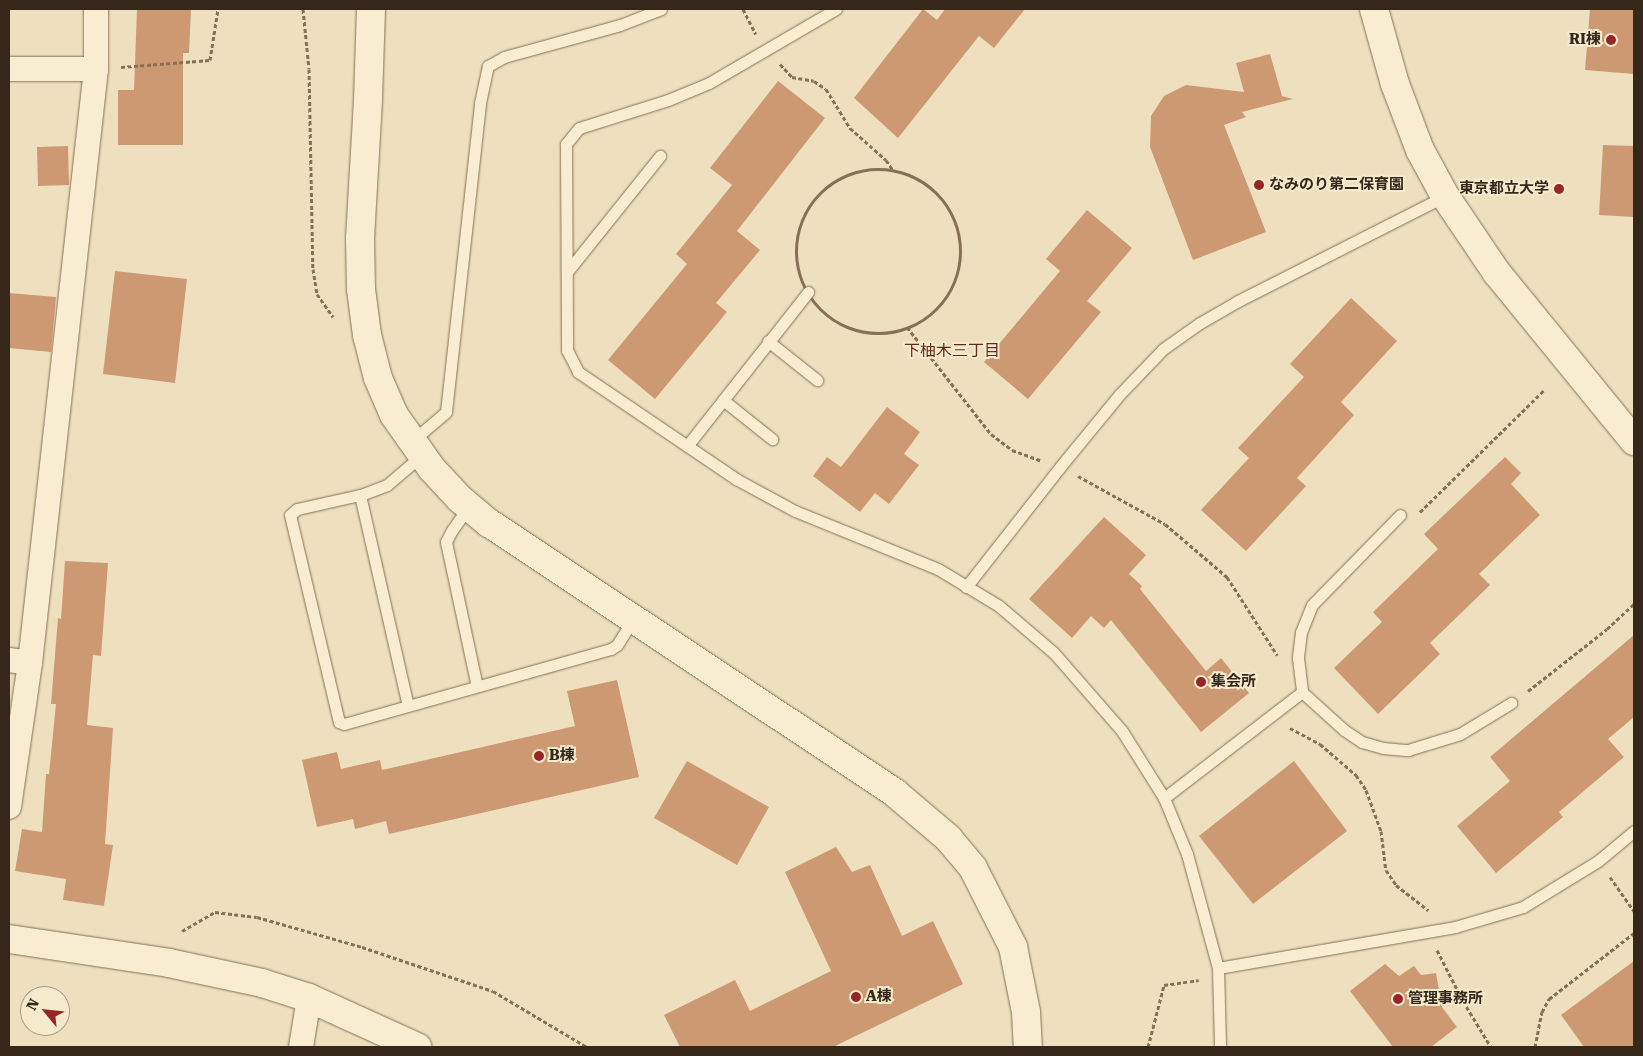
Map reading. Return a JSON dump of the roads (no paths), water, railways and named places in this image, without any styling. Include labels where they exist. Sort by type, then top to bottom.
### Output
[{"type":"street","points":[[9,807],[19,662],[96,69],[96,9]]},
{"type":"street","points":[[371,9],[360,238],[361,289],[367,335],[378,378],[394,415],[432,469],[489,523],[895,793],[920,812],[961,852],[994,906],[1013,947],[1026,1012],[1028,1047]]},
{"type":"street","points":[[1374,9],[1395,84],[1420,150],[1445,196],[1497,273],[1634,441]]},
{"type":"street","points":[[9,70],[96,69]]},
{"type":"street","points":[[9,939],[178,965],[262,983],[308,998],[418,1047]]},
{"type":"street","points":[[301,1047],[308,998]]},
{"type":"lane","points":[[633,619],[617,645],[611,649],[344,724],[339,722],[290,514],[297,509],[360,495],[387,485],[446,412],[480,103],[488,66],[504,58],[620,25],[662,9]]},
{"type":"lane","points":[[836,9],[709,83],[668,100],[579,128],[566,144],[566,350],[578,372],[736,479],[795,510],[938,569],[999,606],[1054,653],[1122,730],[1164,798],[1187,854],[1218,973],[1220,1047]]},
{"type":"lane","points":[[567,272],[660,156]]},
{"type":"lane","points":[[966,587],[1060,466],[1142,369],[1163,349],[1200,323],[1238,301],[1445,196]]},
{"type":"lane","points":[[687,446],[808,292]]},
{"type":"lane","points":[[768,341],[817,380]]},
{"type":"lane","points":[[723,400],[772,439]]},
{"type":"lane","points":[[360,495],[408,706]]},
{"type":"lane","points":[[469,506],[446,542],[477,686]]},
{"type":"lane","points":[[1400,515],[1312,605],[1301,632],[1298,658],[1302,692],[1344,730],[1362,742],[1383,748],[1408,750],[1460,734],[1511,703]]},
{"type":"lane","points":[[1164,798],[1302,692]]},
{"type":"lane","points":[[1218,973],[1455,927],[1523,907],[1598,861],[1634,831]]},
{"type":"place","name":"RI棟","points":[[1611,40]]},
{"type":"place","name":"なみのり第二保育園","points":[[1259,185]]},
{"type":"place","name":"東京都立大学","points":[[1559,189]]},
{"type":"place","name":"集会所","points":[[1201,682]]},
{"type":"place","name":"B棟","points":[[539,756]]},
{"type":"place","name":"A棟","points":[[856,997]]},
{"type":"place","name":"管理事務所","points":[[1398,999]]},
{"type":"district","name":"下柚木三丁目","points":[[952,351]]}]
